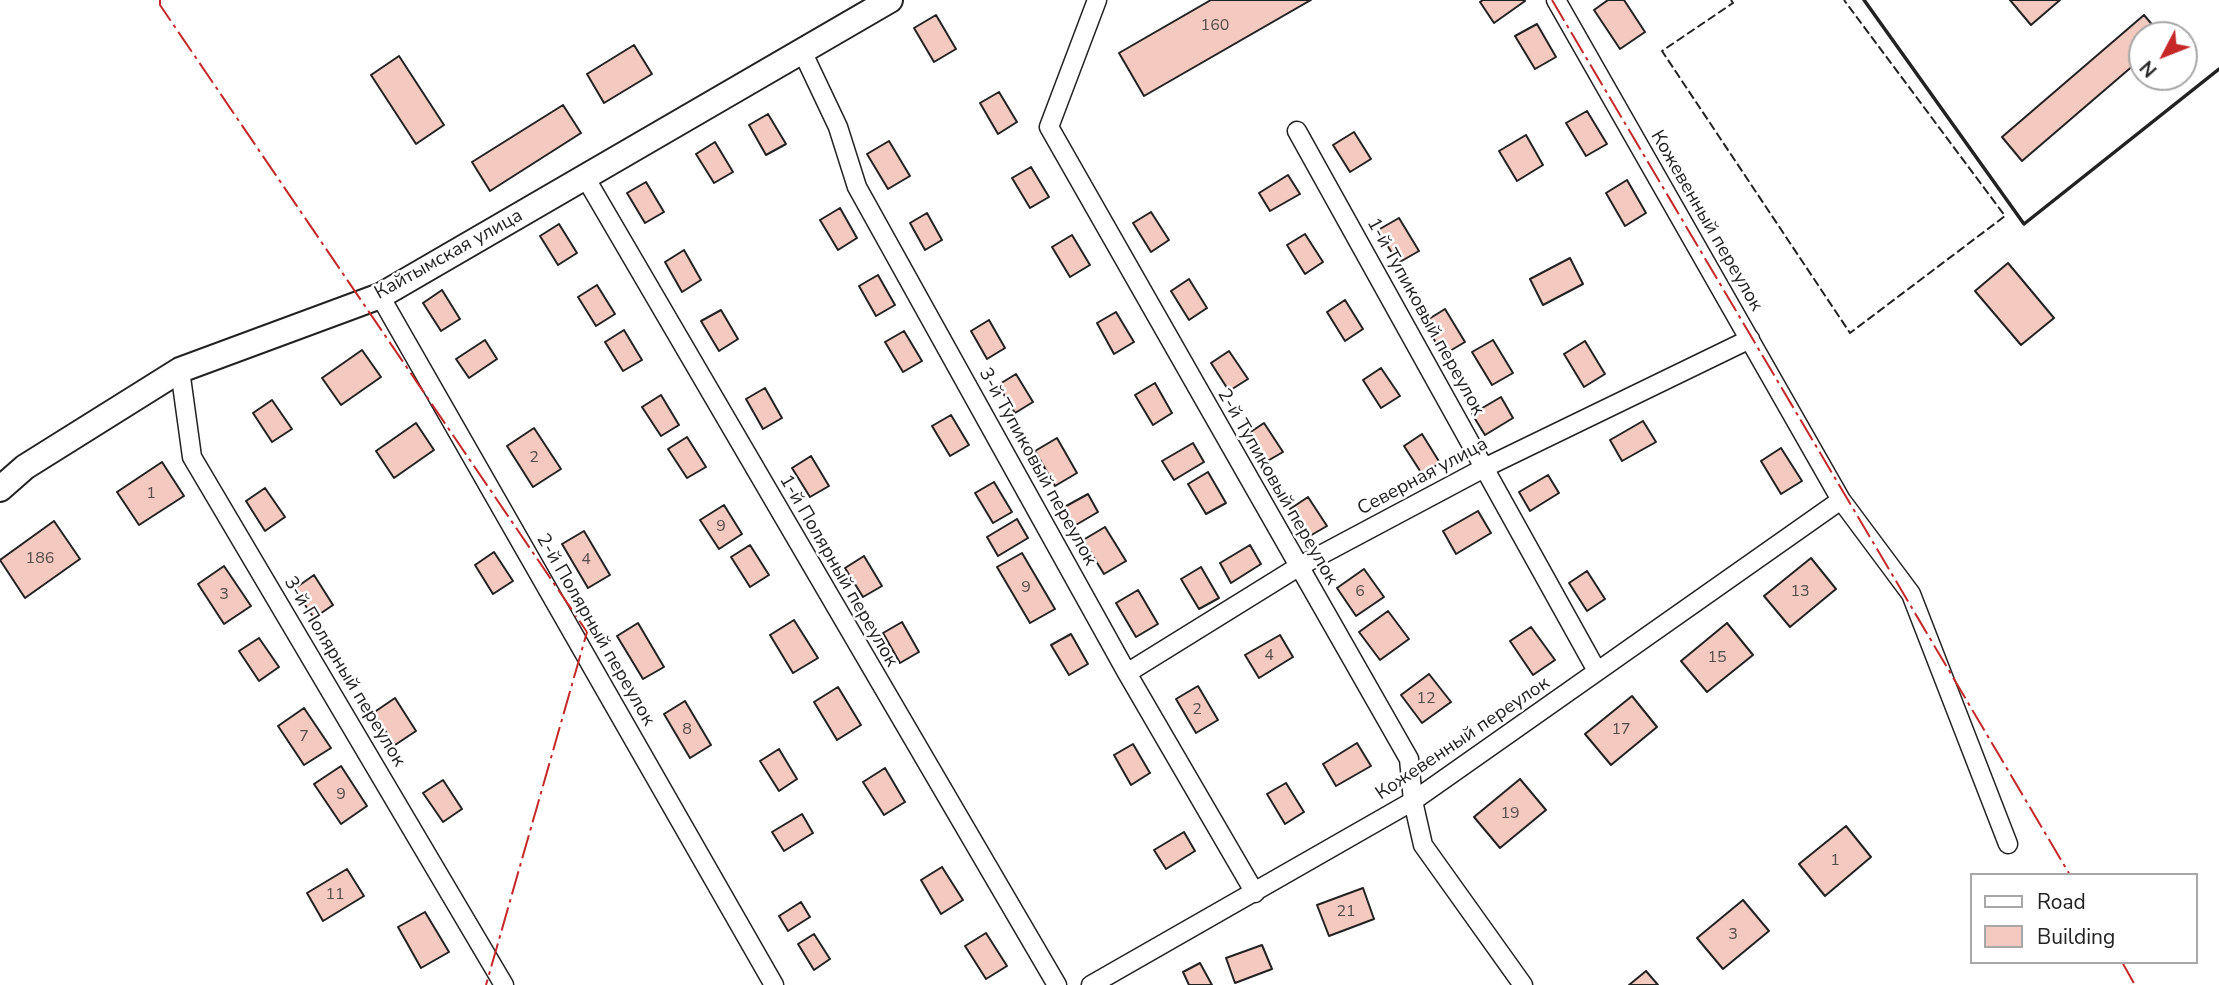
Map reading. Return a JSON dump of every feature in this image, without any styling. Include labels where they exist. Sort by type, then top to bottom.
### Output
[{"type":"street","name":"Кайтымская улица","points":[[0,489],[25,467],[180,370],[380,296],[890,0]]},
{"type":"street","name":"2-й Тупиковый переулок","points":[[1097,0],[1049,127],[1409,759],[1413,801],[1423,845],[1523,985]]},
{"type":"street","name":"Кожевенный переулок","points":[[1556,0],[1841,500],[1912,594],[2008,844]]},
{"type":"street","name":"3-й Тупиковый переулок","points":[[802,51],[838,127],[857,187],[1127,673],[1255,894]]},
{"type":"street","name":"1-й Тупиковый переулок","points":[[1297,131],[1597,671]]},
{"type":"street","name":"1-й Полярный переулок","points":[[585,177],[1057,985]]},
{"type":"street","name":"2-й Полярный переулок","points":[[380,296],[774,985]]},
{"type":"street","name":"Северная улица","points":[[1127,673],[1298,567],[1484,468],[1749,339]]},
{"type":"street","name":"3-й Полярный переулок","points":[[180,370],[192,457],[504,985]]},
{"type":"street","name":"Кожевенный переулок","points":[[1091,985],[1255,894],[1413,801],[1841,500]]},
{"type":"building","points":[[1211,0],[1311,0],[1144,96],[1119,53]]},
{"type":"building","points":[[1608,0],[1624,0],[1645,32],[1620,49],[1594,10]]},
{"type":"building","points":[[2010,0],[2060,0],[2031,25]]},
{"type":"building","points":[[1525,1],[1494,23],[1480,2]]},
{"type":"building","points":[[936,15],[956,49],[934,62],[914,28]]},
{"type":"building","points":[[2144,15],[2149,21],[2137,21]]},
{"type":"building","points":[[1537,24],[1556,57],[1535,69],[1515,36]]},
{"type":"building","points":[[2128,29],[2128,70],[2022,161],[2002,137]]},
{"type":"building","points":[[634,45],[652,74],[604,103],[587,74]]},
{"type":"building","points":[[399,56],[444,125],[416,144],[371,75]]},
{"type":"building","points":[[999,92],[1017,122],[998,134],[980,103]]},
{"type":"building","points":[[563,105],[581,133],[490,191],[472,162]]},
{"type":"building","points":[[1587,111],[1607,144],[1586,156],[1566,123]]},
{"type":"building","points":[[768,114],[786,144],[766,155],[749,125]]},
{"type":"building","points":[[1354,132],[1371,159],[1350,172],[1333,145]]},
{"type":"building","points":[[1526,135],[1543,165],[1517,181],[1499,151]]},
{"type":"building","points":[[889,141],[910,176],[888,189],[867,154]]},
{"type":"building","points":[[715,142],[733,172],[714,183],[696,154]]},
{"type":"building","points":[[1031,167],[1049,197],[1030,208],[1012,178]]},
{"type":"building","points":[[1288,175],[1300,194],[1270,211],[1259,193]]},
{"type":"building","points":[[1627,180],[1646,213],[1625,226],[1606,193]]},
{"type":"building","points":[[646,182],[664,212],[645,223],[627,193]]},
{"type":"building","points":[[840,208],[857,238],[838,250],[820,220]]},
{"type":"building","points":[[1151,212],[1169,240],[1151,252],[1133,223]]},
{"type":"building","points":[[927,213],[942,240],[925,250],[910,223]]},
{"type":"building","points":[[1399,218],[1419,251],[1398,263],[1378,230]]},
{"type":"building","points":[[559,224],[577,253],[558,265],[540,236]]},
{"type":"building","points":[[1305,234],[1323,262],[1305,274],[1287,245]]},
{"type":"building","points":[[1072,235],[1090,265],[1070,277],[1052,247]]},
{"type":"building","points":[[684,250],[701,280],[682,292],[665,262]]},
{"type":"building","points":[[1570,258],[1583,284],[1543,305],[1530,279]]},
{"type":"building","points":[[2008,263],[2054,318],[2021,345],[1975,291]]},
{"type":"building","points":[[878,275],[895,305],[876,316],[859,286]]},
{"type":"building","points":[[1189,279],[1207,308],[1189,320],[1171,291]]},
{"type":"building","points":[[597,285],[615,314],[596,326],[578,297]]},
{"type":"building","points":[[442,290],[460,319],[441,331],[423,303]]},
{"type":"building","points":[[1345,300],[1363,329],[1345,341],[1327,312]]},
{"type":"building","points":[[1445,309],[1465,342],[1443,355],[1424,322]]},
{"type":"building","points":[[721,310],[738,339],[719,351],[701,321]]},
{"type":"building","points":[[1116,312],[1134,342],[1114,354],[1097,323]]},
{"type":"building","points":[[989,320],[1005,348],[987,359],[971,331]]},
{"type":"building","points":[[624,330],[642,360],[623,371],[605,342]]},
{"type":"building","points":[[904,331],[922,361],[903,372],[885,342]]},
{"type":"building","points":[[485,340],[497,359],[469,378],[456,359]]},
{"type":"building","points":[[1493,340],[1513,373],[1492,385],[1472,352]]},
{"type":"building","points":[[1585,341],[1605,374],[1584,387],[1564,354]]},
{"type":"building","points":[[362,350],[381,377],[341,405],[322,378]]},
{"type":"building","points":[[1229,351],[1248,379],[1229,391],[1211,363]]},
{"type":"building","points":[[1381,368],[1400,396],[1381,408],[1363,380]]},
{"type":"building","points":[[1016,374],[1033,402],[1015,413],[998,385]]},
{"type":"building","points":[[1155,383],[1172,413],[1153,425],[1135,395]]},
{"type":"building","points":[[765,388],[782,418],[763,429],[746,399]]},
{"type":"building","points":[[661,395],[679,425],[661,436],[642,407]]},
{"type":"building","points":[[1501,397],[1513,418],[1485,435],[1472,414]]},
{"type":"building","points":[[272,400],[292,429],[272,442],[253,413]]},
{"type":"building","points":[[951,415],[969,445],[950,456],[932,426]]},
{"type":"building","points":[[1643,421],[1656,442],[1622,461],[1610,440]]},
{"type":"building","points":[[416,423],[434,450],[394,478],[376,451]]},
{"type":"building","points":[[1264,423],[1283,452],[1264,463],[1246,435]]},
{"type":"building","points":[[534,428],[561,469],[533,487],[507,446]]},
{"type":"building","points":[[1422,434],[1440,463],[1422,474],[1404,446]]},
{"type":"building","points":[[687,437],[706,467],[687,478],[668,449]]},
{"type":"building","points":[[1057,438],[1077,473],[1055,486],[1035,451]]},
{"type":"building","points":[[1193,443],[1204,462],[1174,480],[1162,461]]},
{"type":"building","points":[[1781,448],[1802,481],[1781,494],[1761,461]]},
{"type":"building","points":[[811,456],[829,486],[810,497],[792,468]]},
{"type":"building","points":[[162,462],[184,496],[139,525],[117,492]]},
{"type":"building","points":[[1208,472],[1226,503],[1206,514],[1188,484]]},
{"type":"building","points":[[1548,475],[1559,493],[1530,511],[1519,492]]},
{"type":"building","points":[[994,482],[1012,512],[993,523],[975,493]]},
{"type":"building","points":[[265,488],[285,517],[265,531],[246,501]]},
{"type":"building","points":[[1088,494],[1098,512],[1069,529],[1059,510]]},
{"type":"building","points":[[1308,497],[1327,526],[1308,537],[1290,509]]},
{"type":"building","points":[[724,505],[742,534],[719,549],[700,520]]},
{"type":"building","points":[[1478,511],[1491,533],[1456,554],[1443,531]]},
{"type":"building","points":[[1017,519],[1028,538],[998,556],[987,537]]},
{"type":"building","points":[[54,521],[80,559],[25,598],[0,560]]},
{"type":"building","points":[[1105,527],[1126,561],[1104,574],[1083,540]]},
{"type":"building","points":[[584,531],[610,575],[588,588],[562,544]]},
{"type":"building","points":[[750,545],[769,575],[750,587],[731,557]]},
{"type":"building","points":[[1250,545],[1261,564],[1231,583],[1220,563]]},
{"type":"building","points":[[494,552],[513,581],[493,594],[475,565]]},
{"type":"building","points":[[1022,553],[1055,609],[1030,623],[997,567]]},
{"type":"building","points":[[864,556],[882,586],[863,597],[845,568]]},
{"type":"building","points":[[1811,558],[1836,589],[1790,627],[1764,596]]},
{"type":"building","points":[[224,566],[251,606],[224,624],[198,584]]},
{"type":"building","points":[[1201,567],[1219,598],[1199,609],[1181,579]]},
{"type":"building","points":[[1364,569],[1384,597],[1356,616],[1337,588]]},
{"type":"building","points":[[1587,571],[1605,599],[1587,611],[1569,583]]},
{"type":"building","points":[[314,575],[333,605],[314,618],[294,589]]},
{"type":"building","points":[[1138,590],[1158,624],[1136,637],[1116,603]]},
{"type":"building","points":[[1388,611],[1409,639],[1380,660],[1359,632]]},
{"type":"building","points":[[794,620],[818,658],[793,673],[770,635]]},
{"type":"building","points":[[902,622],[919,652],[900,663],[883,633]]},
{"type":"building","points":[[638,623],[664,667],[643,679],[617,636]]},
{"type":"building","points":[[1727,623],[1753,655],[1707,692],[1681,661]]},
{"type":"building","points":[[1531,627],[1555,660],[1533,675],[1510,641]]},
{"type":"building","points":[[1071,634],[1088,664],[1069,675],[1051,645]]},
{"type":"building","points":[[1280,635],[1293,657],[1259,678],[1245,655]]},
{"type":"building","points":[[259,638],[279,667],[259,681],[239,651]]},
{"type":"building","points":[[1429,674],[1451,702],[1422,723],[1401,695]]},
{"type":"building","points":[[1198,686],[1218,720],[1196,733],[1176,699]]},
{"type":"building","points":[[838,687],[861,725],[837,740],[814,702]]},
{"type":"building","points":[[1632,696],[1657,727],[1611,765],[1585,734]]},
{"type":"building","points":[[395,698],[416,731],[395,745],[373,713]]},
{"type":"building","points":[[685,701],[711,745],[690,758],[664,714]]},
{"type":"building","points":[[304,708],[331,748],[304,765],[278,726]]},
{"type":"building","points":[[1357,743],[1371,766],[1336,786],[1323,764]]},
{"type":"building","points":[[1133,744],[1150,773],[1131,785],[1114,755]]},
{"type":"building","points":[[779,749],[797,779],[779,791],[760,761]]},
{"type":"building","points":[[341,766],[367,806],[341,824],[314,784]]},
{"type":"building","points":[[885,768],[905,802],[884,815],[863,782]]},
{"type":"building","points":[[1520,779],[1546,810],[1500,848],[1474,817]]},
{"type":"building","points":[[443,780],[462,809],[443,822],[423,793]]},
{"type":"building","points":[[1286,783],[1304,812],[1285,824],[1267,794]]},
{"type":"building","points":[[802,814],[813,833],[784,851],[772,832]]},
{"type":"building","points":[[1846,826],[1871,857],[1825,896],[1799,864]]},
{"type":"building","points":[[1184,832],[1195,851],[1166,869],[1154,850]]},
{"type":"building","points":[[942,867],[963,900],[941,914],[921,880]]},
{"type":"building","points":[[347,869],[364,896],[323,921],[307,893]]},
{"type":"building","points":[[1363,888],[1374,919],[1329,936],[1317,905]]},
{"type":"building","points":[[1743,900],[1769,931],[1723,969],[1697,938]]},
{"type":"building","points":[[801,902],[810,917],[788,931],[779,916]]},
{"type":"building","points":[[425,912],[449,952],[421,968],[398,927]]},
{"type":"building","points":[[986,933],[1007,966],[986,979],[965,946]]},
{"type":"building","points":[[814,934],[830,959],[814,970],[798,944]]},
{"type":"building","points":[[1262,945],[1272,969],[1235,983],[1226,958]]},
{"type":"building","points":[[1200,963],[1212,985],[1189,985],[1183,972]]},
{"type":"building","points":[[1646,971],[1658,985],[1629,985]]},
{"type":"fence","points":[[1731,0],[1733,3],[1662,51],[1850,333],[2005,216],[1844,0]]},
{"type":"wall","points":[[1864,0],[2024,224],[2219,69]]},
{"type":"power","points":[[160,0],[160,5],[587,632],[486,985]]},
{"type":"power","points":[[1552,0],[2069,873]]},
{"type":"power","points":[[2123,964],[2135,985]]}]
